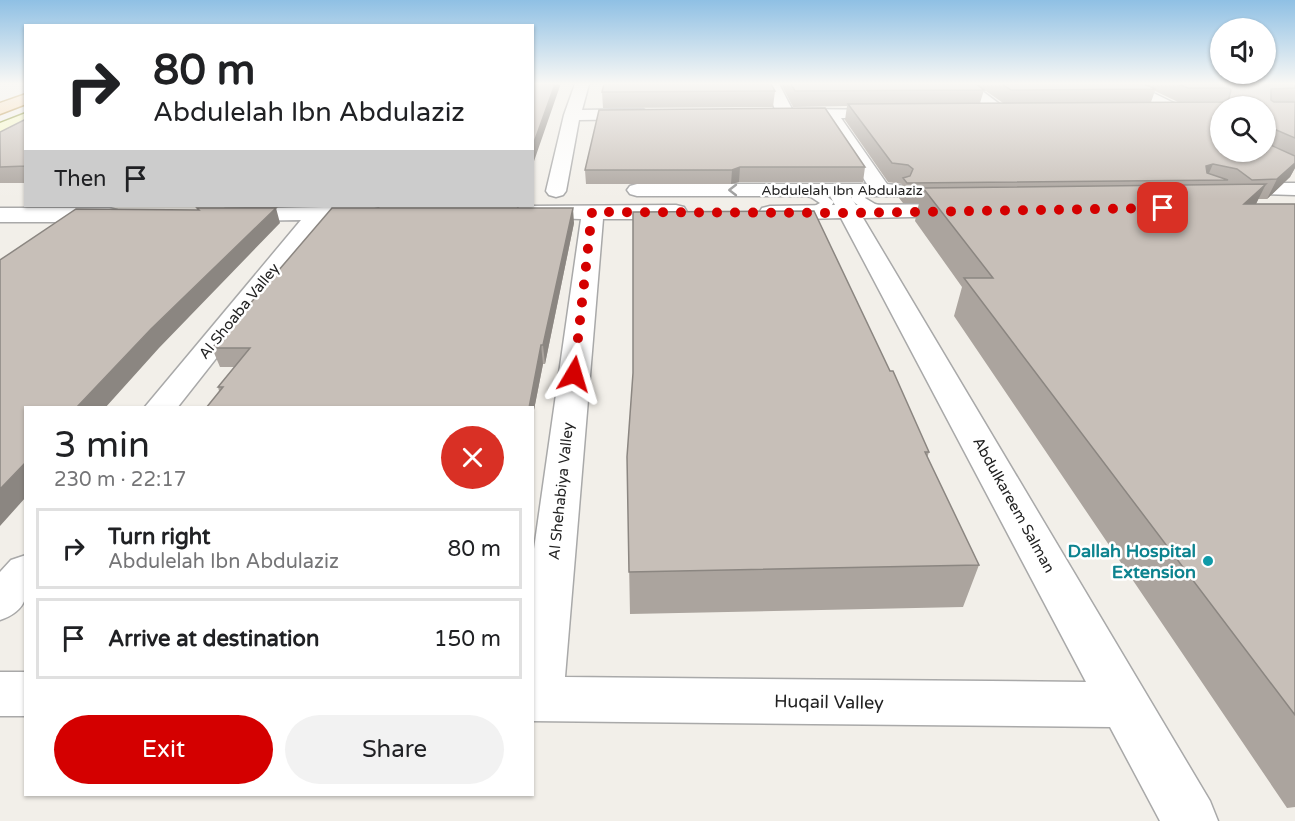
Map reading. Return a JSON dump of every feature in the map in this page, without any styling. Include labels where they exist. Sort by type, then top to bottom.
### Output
[{"type":"main road","points":[[0,129],[16,122]]},
{"type":"street","points":[[556,191],[570,122]]},
{"type":"street","name":"Abdulkareem Salman","points":[[832,122],[855,201],[1125,705],[1190,821]]},
{"type":"street","points":[[1295,189],[1230,197],[1295,207]]},
{"type":"street","name":"Abdulelah Ibn Abdulaziz","points":[[509,213],[595,198],[797,190],[855,201],[981,210]]},
{"type":"street","name":"Abdulelah Ibn Abdulaziz","points":[[752,213],[855,201],[915,190]]},
{"type":"street","name":"Abdulelah Ibn Abdulaziz","points":[[534,191],[556,191],[695,213]]},
{"type":"street","name":"Al Shehabiya Valley","points":[[535,699],[595,198]]},
{"type":"street","name":"Al Shoaba Valley","points":[[162,406],[319,213]]},
{"type":"street","points":[[216,214],[390,213]]},
{"type":"street","points":[[0,215],[135,215]]},
{"type":"street","points":[[38,235],[66,216]]},
{"type":"street","points":[[0,602],[24,573]]},
{"type":"street","points":[[0,694],[24,694]]},
{"type":"street","name":"Huqail Valley","points":[[535,699],[1125,705]]},
{"type":"building","points":[[24,122],[24,166],[0,167],[0,132]]},
{"type":"building","points":[[534,122],[541,122],[534,142]]},
{"type":"building","points":[[596,122],[835,122],[865,167],[740,167],[732,170],[585,170]]},
{"type":"building","points":[[862,122],[1210,122],[1210,162],[1276,162],[1276,147],[1295,156],[1295,163],[1277,179],[1252,180],[1237,169],[1213,164],[1206,166],[1207,173],[1228,180],[907,183],[903,178],[910,176],[913,169],[908,165],[892,163]]},
{"type":"building","points":[[1276,122],[1295,122],[1295,138],[1276,130]]},
{"type":"building","points":[[1266,184],[1244,204],[1295,204],[1295,715],[964,278],[993,278],[923,188]]},
{"type":"building","points":[[197,208],[276,208],[151,329],[78,406],[24,406],[24,464],[0,489],[0,260],[76,209],[199,210]]},
{"type":"building","points":[[332,208],[573,208],[529,406],[208,406],[223,387],[218,387],[250,348],[212,348]]},
{"type":"building","points":[[814,211],[890,371],[893,371],[929,452],[925,452],[979,565],[629,572],[627,457],[633,373],[633,212]]},
{"type":"place","name":"Dallah Hospital Extension","points":[[1208,561]]},
{"type":"route","points":[[574,374],[592,212],[851,213],[1163,208]]}]
